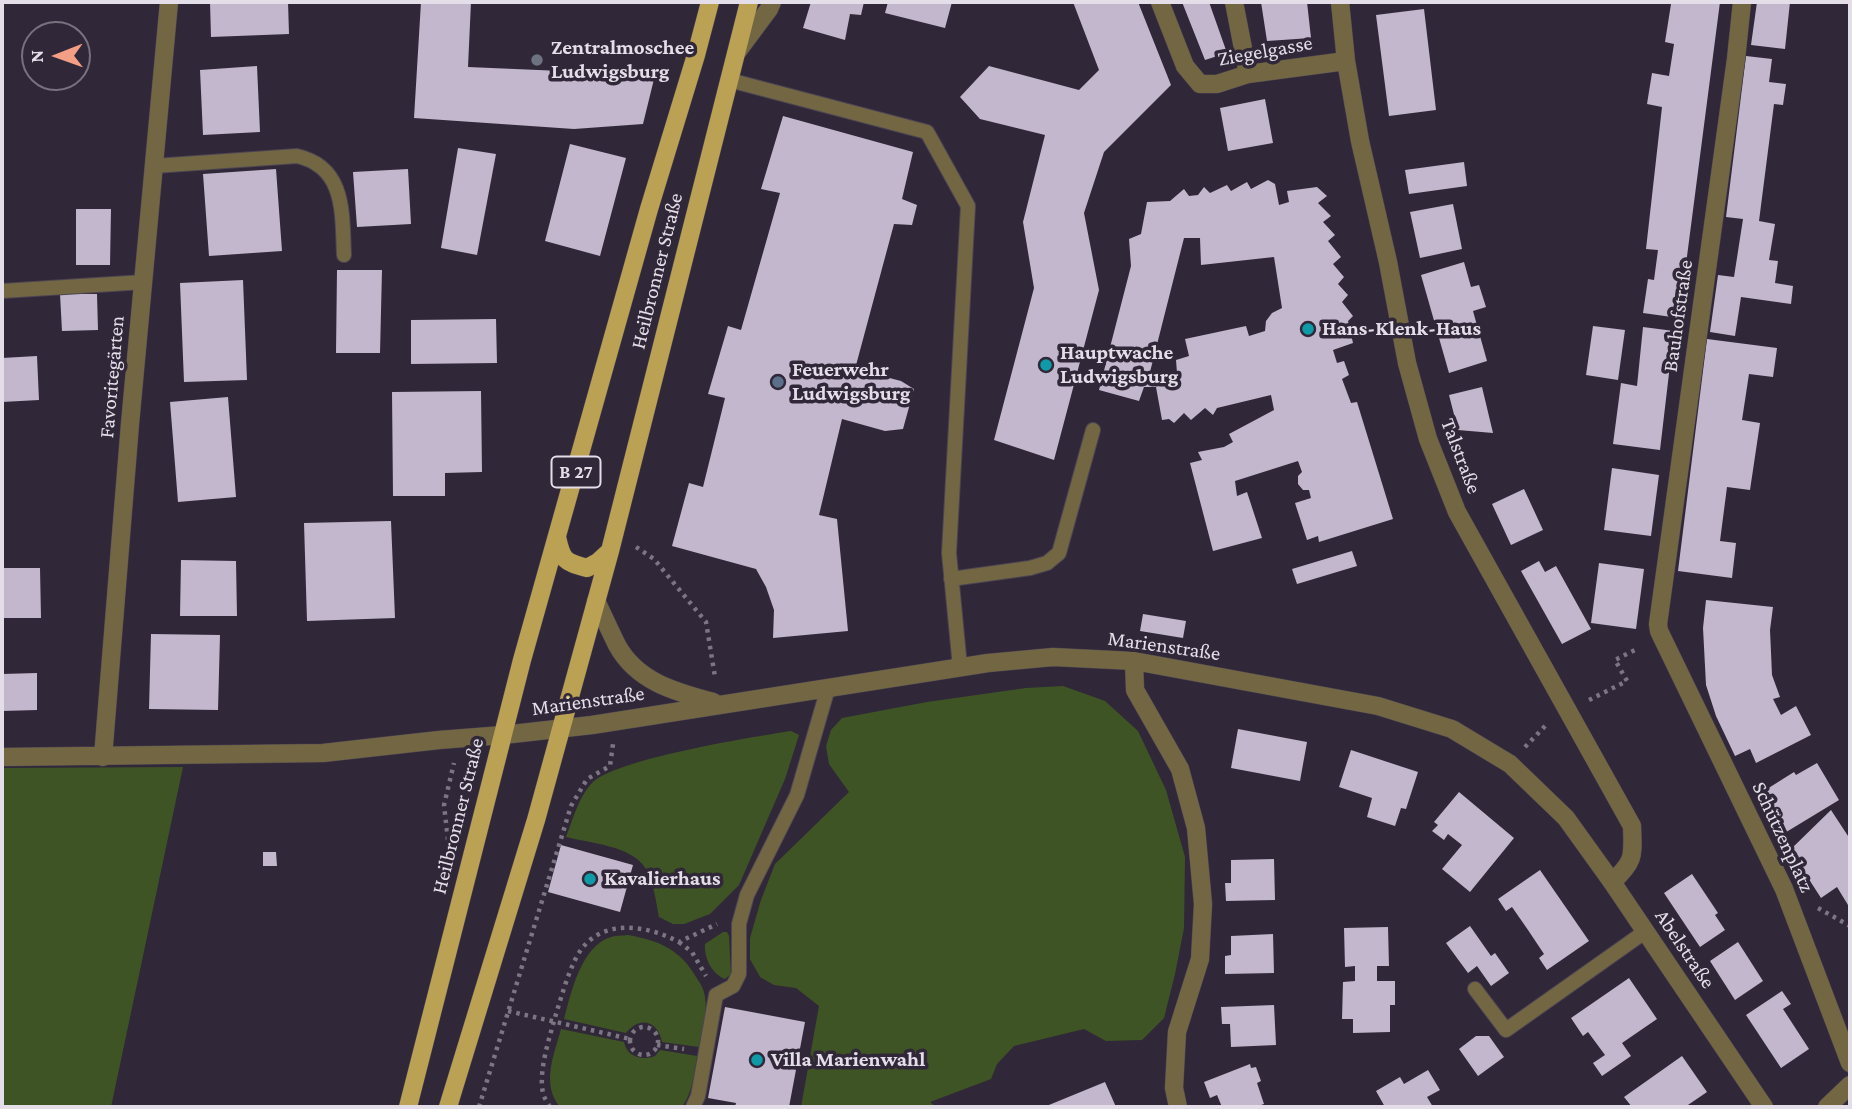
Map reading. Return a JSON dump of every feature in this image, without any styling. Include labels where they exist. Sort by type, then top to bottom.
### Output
[{"type":"main road","name":"Heilbronner Straße","points":[[408,1107],[502,735],[649,209],[710,2]]},
{"type":"main road","name":"Heilbronner Straße","points":[[448,1107],[536,820],[596,601],[750,2]]},
{"type":"main road","points":[[557,537],[561,554],[569,563],[587,568],[598,562],[612,542]]},
{"type":"street","name":"Favoritegärten","points":[[103,757],[169,2]]},
{"type":"street","points":[[737,52],[772,2]]},
{"type":"street","name":"Ziegelgasse","points":[[1160,2],[1185,66],[1200,84],[1217,84],[1248,74],[1346,61]]},
{"type":"street","points":[[1234,2],[1248,74]]},
{"type":"street","name":"Talstraße","points":[[1340,2],[1346,61],[1360,141],[1388,262],[1407,363],[1428,439],[1470,535],[1632,826],[1633,851],[1628,867],[1612,882]]},
{"type":"street","name":"Bauhofstraße","points":[[1660,637],[1658,624],[1742,2]]},
{"type":"street","name":"Marienstraße","points":[[596,601],[618,647],[631,665],[644,676],[676,692],[720,704]]},
{"type":"street","name":"Schützenplatz","points":[[1660,637],[1784,889],[1850,1063]]},
{"type":"street","name":"Marienstraße","points":[[502,735],[617,721],[961,667],[1053,657],[1134,661],[1378,706],[1452,729],[1510,764],[1566,818]]},
{"type":"street","points":[[1134,661],[1135,690],[1180,769],[1196,828],[1203,904],[1200,959],[1177,1032],[1174,1088],[1178,1107]]},
{"type":"street","points":[[2,757],[323,753],[502,735]]},
{"type":"street","name":"Abelstraße","points":[[1566,818],[1765,1107]]},
{"type":"street","points":[[1827,1107],[1850,1085]]},
{"type":"lane","points":[[729,80],[927,132],[968,206],[949,553],[961,667]]},
{"type":"lane","points":[[154,166],[296,156],[310,159],[334,182],[342,208],[344,255]]},
{"type":"lane","points":[[2,291],[144,282]]},
{"type":"lane","points":[[951,579],[1030,568],[1047,563],[1059,553],[1093,430]]},
{"type":"lane","points":[[693,1107],[698,1096],[716,995],[733,986],[739,974],[739,924],[747,895],[797,795],[828,688]]},
{"type":"lane","points":[[1475,989],[1506,1030],[1646,931]]},
{"type":"path","points":[[612,542],[654,559],[706,622],[720,704]]},
{"type":"path","points":[[1589,700],[1627,681],[1615,660],[1635,650]]},
{"type":"path","points":[[479,1107],[571,806],[587,779],[610,766],[617,721]]},
{"type":"path","points":[[1531,742],[1540,732]]},
{"type":"path","points":[[679,942],[729,918],[744,906]]},
{"type":"path","points":[[550,1107],[543,1094],[541,1074],[554,1022],[577,956],[592,939],[608,929],[628,927],[665,934],[692,953],[716,995]]},
{"type":"path","points":[[508,1011],[630,1039]]},
{"type":"path","points":[[644,1027],[655,1033],[658,1040],[654,1051],[642,1055],[635,1052],[630,1039],[633,1032],[644,1027]]},
{"type":"green space","points":[[1063,686],[1105,701],[1138,731],[1166,790],[1185,857],[1184,928],[1164,1018],[1142,1040],[1106,1041],[1084,1029],[1014,1046],[997,1064],[991,1079],[930,1102],[936,1107],[801,1107],[819,1006],[796,988],[774,985],[760,977],[750,959],[750,938],[775,864],[849,792],[829,764],[826,746],[831,730],[842,718],[927,702],[1026,688]]},
{"type":"green space","points":[[791,731],[799,735],[785,779],[739,885],[710,914],[684,924],[673,924],[659,917],[651,880],[640,861],[621,850],[566,837],[583,796],[591,784],[604,775],[626,766],[685,750]]},
{"type":"green space","points":[[183,767],[111,1107],[2,1107],[2,768]]},
{"type":"green space","points":[[727,932],[729,936],[731,974],[725,979],[720,977],[707,960],[705,949],[705,944]]},
{"type":"green space","points":[[628,935],[659,943],[676,953],[699,982],[703,989],[706,1009],[699,1047],[662,1042],[657,1029],[647,1023],[637,1024],[626,1033],[564,1019],[579,972],[592,950],[611,937]]},
{"type":"green space","points":[[561,1029],[624,1042],[628,1051],[640,1058],[655,1056],[660,1050],[697,1056],[686,1101],[682,1107],[560,1107],[554,1098],[550,1079]]},
{"type":"building","points":[[210,2],[288,2],[289,34],[211,37]]},
{"type":"building","points":[[421,2],[471,2],[468,67],[655,75],[643,124],[574,129],[414,118]]},
{"type":"building","points":[[811,2],[864,2],[861,15],[850,14],[845,40],[803,28]]},
{"type":"building","points":[[888,2],[952,2],[945,28],[885,13]]},
{"type":"building","points":[[1073,2],[1138,2],[1171,85],[1104,152],[1084,213],[1099,290],[1054,460],[994,440],[1034,288],[1023,222],[1045,135],[980,119],[960,97],[989,66],[1079,90],[1099,70]]},
{"type":"building","points":[[1182,2],[1209,2],[1227,53],[1205,60]]},
{"type":"building","points":[[1261,2],[1307,2],[1311,38],[1267,41]]},
{"type":"building","points":[[1664,2],[1720,2],[1679,318],[1643,313],[1648,279],[1654,280],[1658,250],[1646,249],[1662,107],[1647,104],[1652,73],[1669,76],[1674,44],[1665,42],[1671,4]]},
{"type":"building","points":[[1757,2],[1790,2],[1785,49],[1751,45]]},
{"type":"building","points":[[1424,9],[1436,110],[1389,116],[1376,15]]},
{"type":"building","points":[[1746,56],[1772,59],[1769,82],[1786,84],[1783,105],[1774,104],[1759,221],[1775,224],[1769,260],[1778,261],[1775,283],[1793,286],[1791,304],[1741,297],[1735,336],[1710,332],[1718,275],[1734,277],[1743,219],[1726,217]]},
{"type":"building","points":[[257,66],[260,132],[203,135],[200,70]]},
{"type":"building","points":[[1265,99],[1273,143],[1228,151],[1220,108]]},
{"type":"building","name":"Feuerwehr Ludwigsburg","points":[[783,116],[913,152],[902,199],[917,205],[912,225],[894,224],[855,369],[901,381],[914,389],[903,429],[885,431],[842,419],[819,515],[837,519],[848,631],[773,638],[774,610],[756,569],[672,546],[689,483],[703,487],[725,398],[708,394],[728,326],[741,330],[780,193],[761,189]]},
{"type":"building","points":[[570,144],[626,158],[600,256],[545,241]]},
{"type":"building","points":[[458,148],[496,154],[477,255],[441,248]]},
{"type":"building","points":[[1464,162],[1467,186],[1409,194],[1405,170]]},
{"type":"building","points":[[276,169],[282,251],[209,256],[203,174]]},
{"type":"building","points":[[408,169],[411,224],[357,227],[353,172]]},
{"type":"building","name":"Hans-Klenk-Haus","points":[[1268,180],[1275,184],[1279,205],[1289,202],[1287,191],[1317,187],[1327,196],[1318,203],[1331,216],[1323,222],[1335,235],[1328,241],[1341,257],[1333,264],[1344,277],[1338,284],[1348,295],[1342,302],[1353,316],[1348,321],[1353,343],[1333,350],[1337,363],[1344,361],[1349,375],[1342,379],[1351,403],[1357,402],[1393,519],[1319,542],[1318,536],[1307,540],[1295,503],[1311,498],[1309,490],[1303,490],[1298,484],[1298,476],[1302,472],[1298,461],[1235,481],[1237,496],[1247,492],[1262,538],[1213,551],[1190,463],[1202,460],[1198,452],[1224,447],[1233,442],[1229,434],[1274,410],[1271,395],[1217,408],[1213,415],[1205,408],[1191,420],[1184,413],[1174,423],[1169,419],[1162,420],[1156,387],[1144,387],[1139,401],[1099,390],[1131,266],[1129,239],[1141,234],[1147,202],[1170,201],[1184,189],[1189,196],[1198,195],[1204,187],[1210,193],[1227,185],[1231,191],[1247,182],[1251,189]],"holes":[[[1184,238],[1200,238],[1201,265],[1274,257],[1282,308],[1272,313],[1266,321],[1265,331],[1249,336],[1246,326],[1185,339],[1189,356],[1176,360],[1177,373],[1162,378],[1150,372]]]},
{"type":"building","points":[[1453,204],[1462,249],[1420,258],[1410,212]]},
{"type":"building","points":[[76,209],[111,209],[110,265],[76,265]]},
{"type":"building","points":[[1464,262],[1471,287],[1479,285],[1486,307],[1473,311],[1487,361],[1449,373],[1421,275]]},
{"type":"building","points":[[337,270],[382,270],[380,353],[336,353]]},
{"type":"building","points":[[243,280],[247,380],[184,382],[180,283]]},
{"type":"building","points":[[60,294],[97,294],[98,330],[62,331]]},
{"type":"building","points":[[496,319],[497,363],[411,364],[411,320]]},
{"type":"building","points":[[1593,326],[1625,330],[1618,380],[1586,375]]},
{"type":"building","points":[[1643,327],[1674,331],[1660,450],[1613,444],[1621,383],[1637,386]]},
{"type":"building","points":[[1707,339],[1777,348],[1773,377],[1749,374],[1742,420],[1760,423],[1750,490],[1727,487],[1720,541],[1736,543],[1732,578],[1678,571]]},
{"type":"building","points":[[37,356],[39,400],[2,402],[2,358]]},
{"type":"building","points":[[1482,387],[1493,433],[1458,430],[1449,395]]},
{"type":"building","points":[[481,391],[482,472],[445,473],[445,496],[393,496],[392,392]]},
{"type":"building","points":[[228,397],[236,497],[178,502],[170,402]]},
{"type":"building","points":[[1612,468],[1659,475],[1651,536],[1604,530]]},
{"type":"building","points":[[1524,489],[1543,530],[1511,545],[1492,504]]},
{"type":"building","points":[[391,521],[395,618],[307,621],[304,523]]},
{"type":"building","points":[[1352,551],[1357,566],[1297,584],[1292,569]]},
{"type":"building","points":[[181,560],[236,561],[237,616],[180,616]]},
{"type":"building","points":[[1539,561],[1545,572],[1556,566],[1591,629],[1562,644],[1521,571]]},
{"type":"building","points":[[1599,563],[1644,569],[1636,629],[1591,623]]},
{"type":"building","points":[[2,568],[40,568],[41,618],[2,618]]},
{"type":"building","points":[[1706,600],[1773,607],[1770,630],[1772,675],[1780,697],[1773,699],[1781,715],[1796,706],[1811,735],[1756,763],[1750,749],[1735,756],[1716,716],[1706,685],[1703,628]]},
{"type":"building","points":[[1143,614],[1186,621],[1183,638],[1140,631]]},
{"type":"building","points":[[151,634],[220,635],[218,710],[149,709]]},
{"type":"building","points":[[37,673],[37,710],[2,711],[2,674]]},
{"type":"building","points":[[1238,729],[1307,742],[1300,781],[1231,768]]},
{"type":"building","points":[[1351,750],[1418,772],[1406,809],[1401,808],[1395,826],[1367,817],[1372,798],[1339,787]]},
{"type":"building","points":[[1817,763],[1839,800],[1783,834],[1759,794],[1794,772],[1796,775]]},
{"type":"building","points":[[1459,792],[1514,838],[1470,892],[1442,869],[1462,845],[1448,834],[1444,840],[1432,831],[1438,825],[1434,822]]},
{"type":"building","points":[[1831,810],[1850,839],[1848,905],[1837,887],[1821,898],[1790,850]]},
{"type":"building","name":"Kavalierhaus","points":[[561,845],[633,865],[620,912],[548,892]]},
{"type":"building","points":[[263,852],[276,852],[277,866],[263,866]]},
{"type":"building","points":[[1274,859],[1275,900],[1226,901],[1225,883],[1231,883],[1231,860]]},
{"type":"building","points":[[1540,870],[1589,941],[1547,970],[1539,958],[1544,954],[1528,930],[1512,907],[1506,911],[1498,899]]},
{"type":"building","points":[[1692,874],[1718,913],[1715,915],[1725,930],[1700,947],[1664,893]]},
{"type":"building","points":[[1470,926],[1491,956],[1495,953],[1509,973],[1491,986],[1477,966],[1468,973],[1446,943]]},
{"type":"building","points":[[1388,927],[1389,966],[1377,966],[1377,981],[1395,981],[1395,1005],[1390,1005],[1390,1032],[1353,1033],[1353,1019],[1342,1019],[1343,982],[1355,981],[1355,966],[1345,967],[1344,928]]},
{"type":"building","points":[[1273,934],[1274,973],[1225,974],[1225,956],[1231,955],[1231,936]]},
{"type":"building","points":[[1738,942],[1763,981],[1735,1000],[1710,961]]},
{"type":"building","points":[[1629,978],[1657,1019],[1622,1043],[1631,1056],[1602,1076],[1593,1063],[1605,1055],[1588,1032],[1583,1036],[1571,1018]]},
{"type":"building","points":[[1782,991],[1791,1004],[1783,1009],[1809,1049],[1781,1068],[1746,1015]]},
{"type":"building","points":[[1274,1005],[1276,1045],[1231,1047],[1230,1024],[1222,1024],[1221,1007]]},
{"type":"building","name":"Villa Marienwahl","points":[[725,1007],[805,1022],[789,1107],[735,1107],[736,1103],[708,1098]]},
{"type":"building","points":[[1476,1036],[1489,1036],[1504,1057],[1478,1076],[1459,1049]]},
{"type":"building","points":[[1682,1056],[1707,1092],[1685,1107],[1632,1107],[1624,1097]]},
{"type":"building","points":[[1250,1064],[1251,1068],[1256,1067],[1261,1081],[1257,1083],[1264,1104],[1255,1107],[1222,1107],[1217,1095],[1210,1098],[1204,1082]]},
{"type":"building","points":[[1428,1070],[1440,1090],[1427,1097],[1433,1107],[1385,1107],[1376,1091],[1400,1077],[1404,1084]]},
{"type":"building","points":[[1105,1082],[1116,1107],[1044,1107]]},
{"type":"place","name":"Zentralmoschee Ludwigsburg","points":[[537,60]]},
{"type":"place","name":"Hans-Klenk-Haus","points":[[1308,329]]},
{"type":"place","name":"Hauptwache Ludwigsburg","points":[[1046,365]]},
{"type":"place","name":"Feuerwehr Ludwigsburg","points":[[778,382]]},
{"type":"place","name":"Kavalierhaus","points":[[590,879]]},
{"type":"place","name":"Villa Marienwahl","points":[[757,1060]]}]
